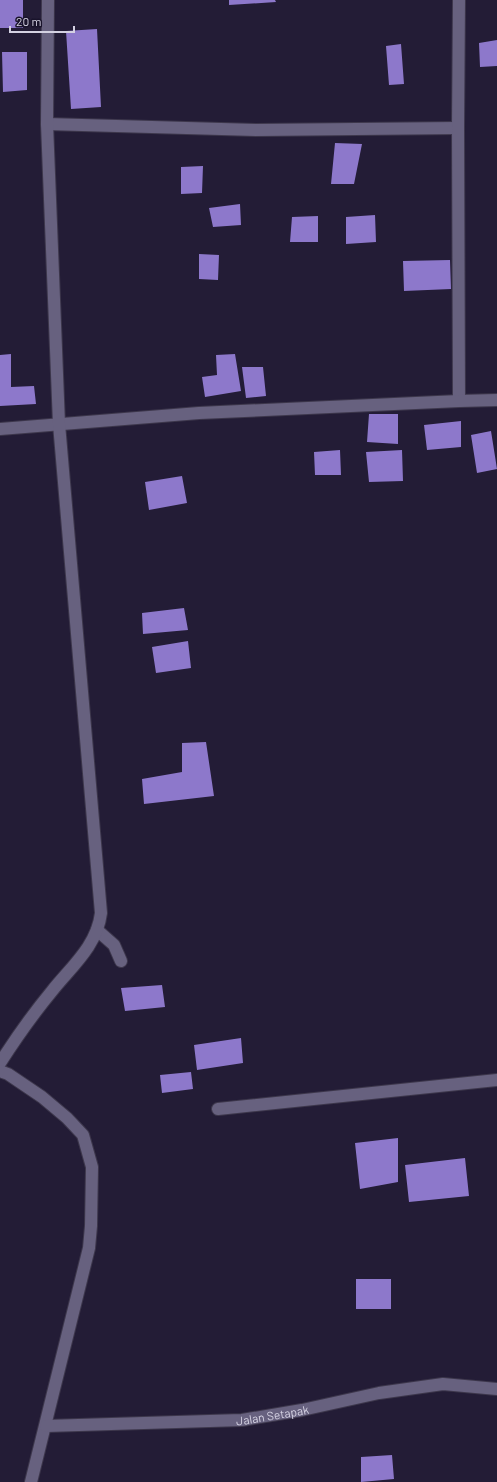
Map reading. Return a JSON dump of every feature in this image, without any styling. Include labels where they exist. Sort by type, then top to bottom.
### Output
[{"type":"street","points":[[0,1063],[52,990],[81,958],[97,930],[101,913],[59,424],[47,124],[48,0]]},
{"type":"street","points":[[459,0],[459,401]]},
{"type":"street","points":[[47,124],[256,130],[458,128]]},
{"type":"street","points":[[0,429],[199,413],[497,400]]},
{"type":"street","points":[[97,930],[114,945],[121,961]]},
{"type":"street","points":[[0,1071],[8,1074],[42,1097],[67,1118],[83,1135],[92,1168],[91,1226],[88,1248],[46,1426],[31,1482]]},
{"type":"street","points":[[218,1110],[497,1080]]},
{"type":"street","name":"Jalan Setapak","points":[[46,1426],[242,1420],[302,1410],[379,1393],[443,1384],[497,1389]]},
{"type":"building","points":[[0,0],[23,0],[23,28],[0,28]]},
{"type":"building","points":[[229,0],[275,0],[276,2],[229,5]]},
{"type":"building","points":[[97,29],[101,107],[71,109],[66,31]]},
{"type":"building","points":[[497,40],[497,66],[480,67],[479,43]]},
{"type":"building","points":[[401,44],[404,84],[389,85],[386,46]]},
{"type":"building","points":[[2,52],[27,52],[27,90],[3,92]]},
{"type":"building","points":[[335,143],[362,144],[354,184],[331,184]]},
{"type":"building","points":[[203,166],[202,193],[181,194],[181,167]]},
{"type":"building","points":[[240,204],[241,225],[213,227],[209,208]]},
{"type":"building","points":[[375,215],[376,242],[346,244],[346,217]]},
{"type":"building","points":[[318,216],[318,242],[290,242],[292,217]]},
{"type":"building","points":[[199,254],[219,255],[218,280],[199,279]]},
{"type":"building","points":[[450,260],[451,289],[404,291],[403,261]]},
{"type":"building","points":[[11,354],[11,387],[34,386],[36,404],[0,406],[0,355]]},
{"type":"building","points":[[235,354],[241,391],[205,397],[202,377],[217,375],[216,355]]},
{"type":"building","points":[[242,367],[263,367],[266,396],[246,398]]},
{"type":"building","points":[[369,414],[398,414],[398,444],[367,442]]},
{"type":"building","points":[[461,421],[461,447],[427,450],[424,425]]},
{"type":"building","points":[[491,431],[497,469],[477,473],[471,435]]},
{"type":"building","points":[[340,450],[341,475],[315,475],[314,452]]},
{"type":"building","points":[[402,450],[403,481],[369,482],[366,452]]},
{"type":"building","points":[[182,476],[187,503],[149,510],[145,482]]},
{"type":"building","points":[[184,608],[188,630],[143,634],[142,613]]},
{"type":"building","points":[[188,641],[191,668],[156,673],[152,647]]},
{"type":"building","points":[[206,742],[214,796],[144,804],[142,779],[182,772],[182,743]]},
{"type":"building","points":[[162,985],[165,1007],[125,1011],[121,988]]},
{"type":"building","points":[[241,1038],[243,1063],[197,1070],[194,1045]]},
{"type":"building","points":[[191,1072],[193,1089],[162,1093],[160,1075]]},
{"type":"building","points":[[398,1138],[398,1182],[360,1189],[355,1143]]},
{"type":"building","points":[[465,1158],[469,1196],[409,1202],[405,1165]]},
{"type":"building","points":[[356,1279],[391,1279],[391,1309],[356,1309]]},
{"type":"building","points":[[392,1455],[394,1479],[361,1482],[361,1457]]}]
